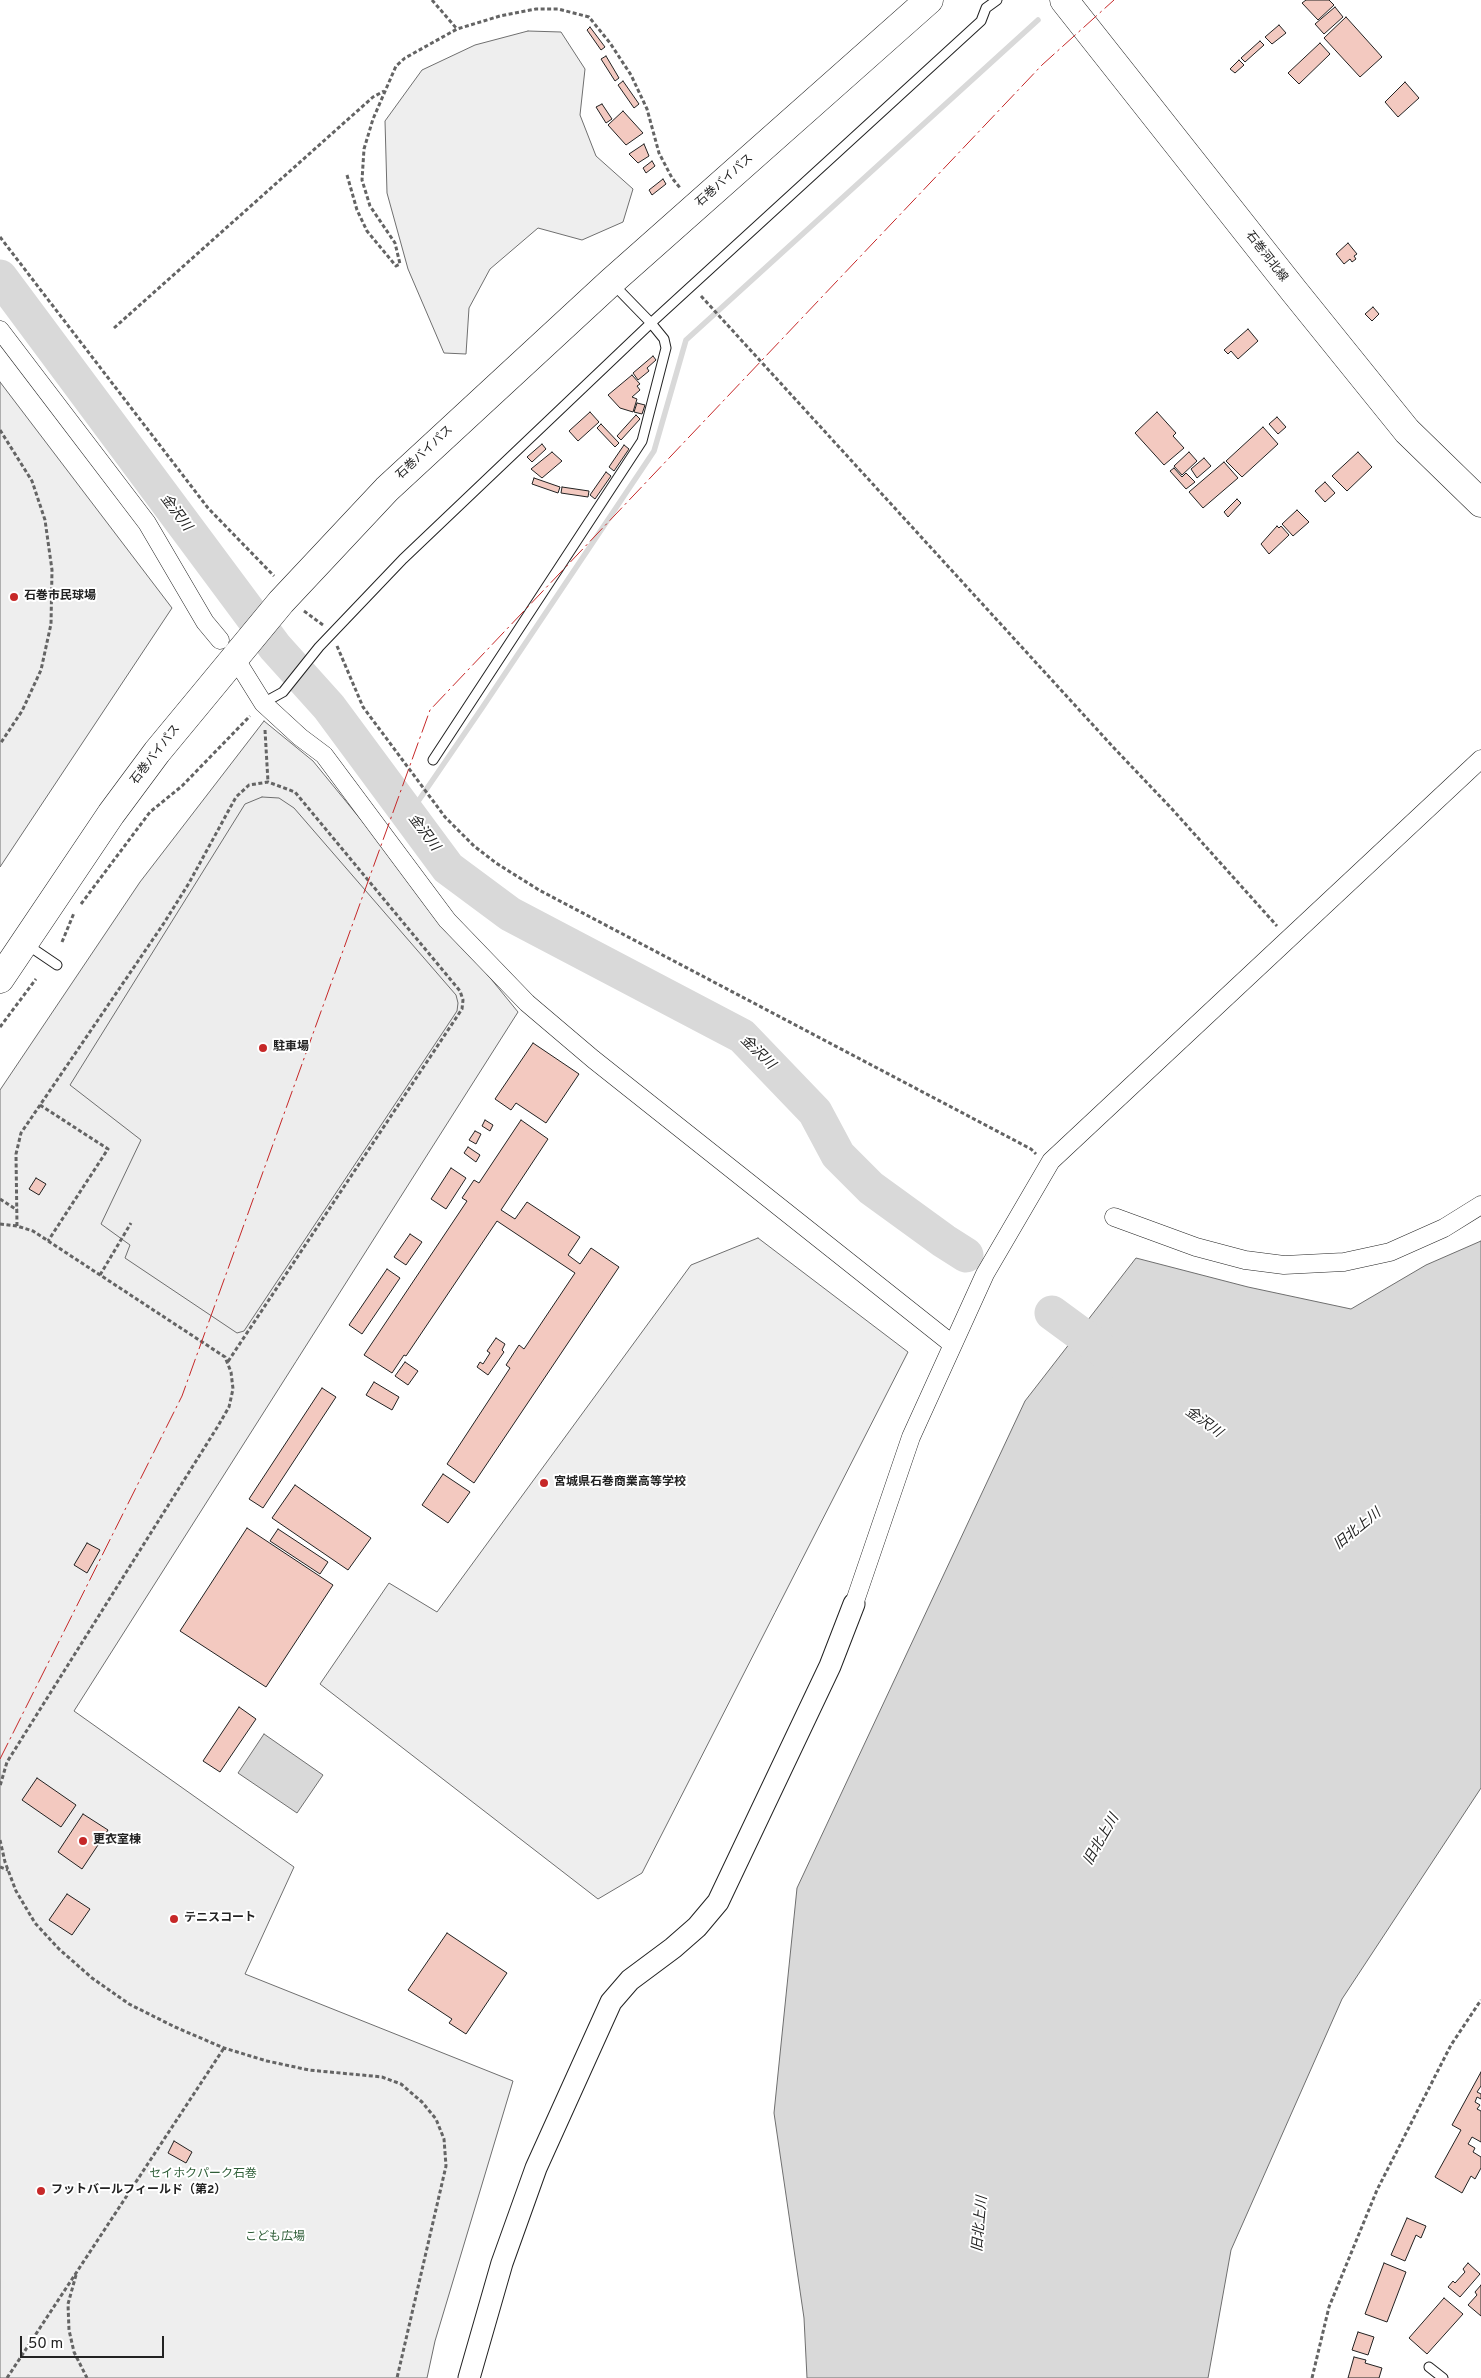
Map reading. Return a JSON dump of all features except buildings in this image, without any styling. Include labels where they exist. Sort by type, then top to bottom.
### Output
[{"type":"main road","name":"石巻バイパス","points":[[0,978],[157,752],[233,648],[281,591],[387,489],[611,282],[929,0]]},
{"type":"main road","name":"石巻河北線","points":[[1064,0],[1407,431],[1481,503]]},
{"type":"street","points":[[0,330],[148,523],[206,622],[233,648],[263,703],[300,737],[324,755],[447,920],[527,1003],[592,1059],[952,1344]]},
{"type":"street","points":[[469,2378],[502,2264],[536,2168],[612,2002],[630,1980],[673,1948],[697,1927],[718,1902],[830,1666],[854,1604],[910,1437],[986,1274],[1048,1166],[1481,759]]},
{"type":"street","points":[[1114,1217],[1196,1248],[1245,1260],[1284,1265],[1344,1262],[1390,1252],[1444,1228],[1481,1205]]},
{"type":"lane","points":[[263,703],[282,692],[319,647],[403,559],[651,323],[981,21],[986,8],[997,0]]},
{"type":"lane","points":[[433,760],[642,441],[666,348],[664,339],[651,323],[611,282]]},
{"type":"lane","points":[[24,943],[57,965]]},
{"type":"lane","points":[[1429,2367],[1443,2378]]},
{"type":"path","points":[[432,0],[457,29]]},
{"type":"path","points":[[348,175],[357,210],[368,231],[396,266],[400,264],[396,243],[370,206],[362,180],[364,148],[384,91],[396,66],[405,58],[457,29],[500,16],[536,9],[558,9],[589,18],[610,43],[630,75],[647,109],[659,153],[672,178],[696,206]]},
{"type":"path","points":[[114,328],[373,98],[384,91]]},
{"type":"path","points":[[0,237],[208,508],[281,591],[332,633],[363,707],[445,817],[474,846],[496,863],[538,890],[1031,1149],[1048,1166]]},
{"type":"path","points":[[692,286],[1172,809],[1288,939]]},
{"type":"path","points":[[0,430],[32,481],[45,520],[52,570],[51,624],[41,670],[22,711],[0,744]]},
{"type":"path","points":[[263,703],[268,782]]},
{"type":"path","points":[[62,942],[74,913],[150,812],[182,786],[263,703]]},
{"type":"path","points":[[17,1226],[16,1154],[21,1133],[164,923],[189,883],[236,797],[249,785],[268,782],[295,792],[460,991],[463,1000],[462,1009],[228,1363]]},
{"type":"path","points":[[0,1027],[36,979]]},
{"type":"path","points":[[40,1105],[108,1149],[48,1241]]},
{"type":"path","points":[[0,1199],[17,1210]]},
{"type":"path","points":[[0,1224],[17,1226],[33,1231],[225,1357],[228,1363],[232,1389],[229,1407],[0,1770]]},
{"type":"path","points":[[100,1275],[131,1224]]},
{"type":"path","points":[[0,1786],[6,1762]]},
{"type":"path","points":[[0,1840],[16,1891],[36,1923],[59,1949],[92,1978],[130,2004],[175,2028],[224,2048],[267,2061],[310,2070],[382,2077],[401,2084],[422,2102],[436,2119],[444,2140],[446,2166],[397,2378]]},
{"type":"path","points":[[0,1867],[8,1870]]},
{"type":"path","points":[[1312,2378],[1329,2307],[1377,2190],[1451,2045],[1481,2000]]},
{"type":"path","points":[[7,2378],[224,2048]]},
{"type":"path","points":[[77,2272],[68,2304],[69,2330],[74,2352],[87,2378]]},
{"type":"green space","points":[[528,31],[561,32],[585,69],[580,115],[596,156],[633,189],[623,222],[582,240],[538,228],[490,269],[469,308],[466,354],[444,353],[408,269],[387,193],[385,121],[422,70],[475,45]]},
{"type":"green space","points":[[0,382],[172,608],[0,867]]},
{"type":"green space","name":"セイホクパーク石巻","points":[[264,721],[313,761],[518,1012],[74,1711],[294,1867],[245,1974],[513,2081],[435,2341],[427,2378],[0,2378],[0,1090],[140,882]]},
{"type":"green space","points":[[758,1238],[908,1352],[642,1873],[598,1899],[320,1684],[389,1583],[437,1612],[691,1265]]},
{"type":"shaded area","name":"駐車場","points":[[262,797],[279,798],[294,808],[456,995],[458,1003],[457,1011],[244,1331],[237,1333],[125,1258],[130,1245],[101,1224],[141,1140],[70,1085],[245,804]]},
{"type":"water","name":"旧北上川","points":[[1481,1241],[1481,1788],[1342,1999],[1231,2250],[1208,2378],[807,2378],[804,2318],[774,2113],[797,1888],[1025,1401],[1136,1258],[1248,1287],[1351,1309],[1426,1265]]},
{"type":"water","points":[[264,1734],[323,1775],[297,1813],[238,1773]]},
{"type":"waterway","points":[[407,810],[419,800],[654,451],[686,340],[1038,20]]},
{"type":"waterway","name":"金沢川","points":[[0,277],[275,647],[329,707],[448,868],[510,914],[742,1036],[815,1112],[838,1155],[871,1188],[966,1255]]},
{"type":"waterway","name":"金沢川","points":[[1052,1313],[1116,1360]]},
{"type":"power","points":[[0,1759],[182,1396],[430,710],[1042,65],[1114,0]]},
{"type":"place","name":"石巻市民球場","points":[[14,597]]},
{"type":"place","name":"駐車場","points":[[263,1048]]},
{"type":"place","name":"宮城県石巻商業高等学校","points":[[544,1483]]},
{"type":"place","name":"更衣室棟","points":[[83,1841]]},
{"type":"place","name":"テニスコート","points":[[174,1919]]},
{"type":"place","name":"フットバールフィールド（第2）","points":[[41,2191]]},
{"type":"park label","name":"こども広場","points":[[275,2238]]}]
